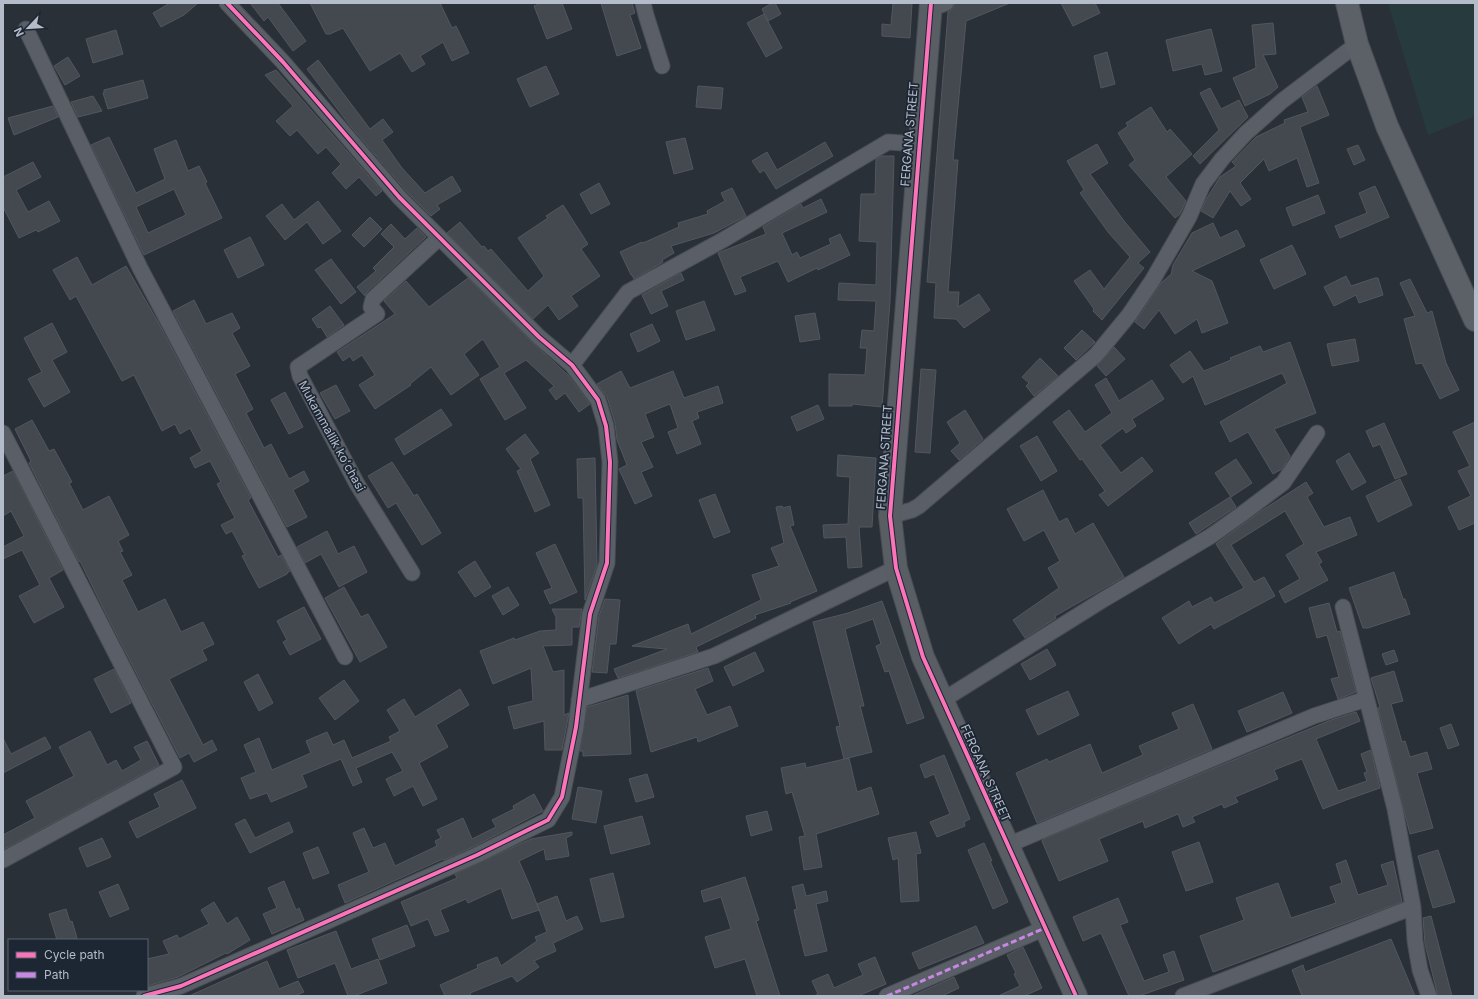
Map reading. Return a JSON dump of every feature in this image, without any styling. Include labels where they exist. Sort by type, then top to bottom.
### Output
[{"type":"main road","points":[[1347,3],[1357,44],[1387,126],[1475,320]]},
{"type":"street","points":[[144,996],[182,986],[477,855],[548,820],[562,797],[576,727],[590,614],[607,563],[610,462],[606,426],[598,400],[572,365],[539,337],[399,197],[283,62],[227,3]]},
{"type":"street","points":[[643,3],[662,66]]},
{"type":"street","name":"FERGANA STREET","points":[[935,5],[918,144],[890,516],[896,568],[923,657],[1076,996]]},
{"type":"street","points":[[26,29],[140,268],[345,657]]},
{"type":"street","points":[[890,516],[912,510],[919,506],[1096,355],[1128,315],[1152,281],[1189,217],[1203,184],[1222,159],[1246,133],[1282,101],[1357,44]]},
{"type":"street","points":[[572,365],[628,292],[723,240],[888,142],[918,144]]},
{"type":"street","name":"Mukammallik koʻchasi","points":[[412,573],[357,484],[300,376],[298,367],[377,314],[371,306],[373,299],[439,238]]},
{"type":"street","points":[[3,433],[174,767],[3,860]]},
{"type":"street","points":[[943,700],[1101,601],[1211,536],[1236,519],[1283,483],[1317,433]]},
{"type":"street","points":[[579,700],[714,656],[896,568]]},
{"type":"street","points":[[1343,608],[1395,809],[1413,907],[1415,941],[1420,970],[1429,996]]},
{"type":"street","points":[[1008,845],[1314,716],[1366,699]]},
{"type":"street","points":[[1183,996],[1413,907]]},
{"type":"street","points":[[887,996],[1045,928]]},
{"type":"green space","points":[[1388,3],[1475,3],[1475,116],[1428,135]]},
{"type":"building","points":[[170,3],[198,3],[184,15],[161,27],[153,13]]},
{"type":"building","points":[[250,3],[278,3],[306,41],[293,51],[268,17],[264,21]]},
{"type":"building","points":[[310,3],[440,3],[452,28],[456,26],[469,53],[452,61],[443,42],[420,56],[425,64],[412,72],[400,53],[370,71],[343,28],[330,34],[326,34]]},
{"type":"building","points":[[541,3],[562,3],[572,29],[547,39],[534,6]]},
{"type":"building","points":[[601,3],[632,3],[635,13],[630,15],[641,48],[617,56]]},
{"type":"building","points":[[772,3],[775,3],[781,14],[768,21],[762,9]]},
{"type":"building","points":[[893,3],[912,3],[910,38],[882,36],[882,24],[891,25]]},
{"type":"building","points":[[955,3],[1010,3],[966,21],[953,160],[958,160],[948,292],[959,292],[958,307],[979,294],[990,310],[964,328],[956,319],[934,318],[936,283],[927,282],[948,12],[953,8]]},
{"type":"building","points":[[1061,3],[1095,3],[1100,13],[1073,26]]},
{"type":"building","points":[[764,14],[782,48],[766,57],[747,23]]},
{"type":"building","points":[[1273,23],[1276,54],[1263,55],[1278,87],[1270,94],[1245,106],[1233,78],[1256,68],[1252,25]]},
{"type":"building","points":[[1211,29],[1222,71],[1205,75],[1202,64],[1173,71],[1166,40]]},
{"type":"building","points":[[116,30],[123,54],[93,63],[86,39]]},
{"type":"building","points":[[1107,52],[1115,84],[1101,88],[1094,56]]},
{"type":"building","points":[[68,57],[80,76],[65,85],[54,66]]},
{"type":"building","points":[[318,60],[370,129],[383,119],[393,132],[382,140],[402,168],[425,193],[452,176],[461,191],[437,205],[440,209],[431,216],[406,191],[351,127],[307,69]]},
{"type":"building","points":[[546,66],[559,94],[530,107],[517,79]]},
{"type":"building","points":[[276,70],[382,191],[376,196],[359,177],[346,189],[332,173],[341,164],[326,147],[318,154],[297,130],[290,136],[276,121],[293,106],[265,75]]},
{"type":"building","points":[[143,80],[148,98],[108,109],[103,93],[104,90]]},
{"type":"building","points":[[698,86],[723,88],[721,109],[696,107]]},
{"type":"building","points":[[1317,86],[1329,115],[1300,127],[1319,183],[1307,187],[1297,158],[1269,171],[1264,159],[1240,183],[1251,199],[1241,206],[1230,191],[1213,218],[1201,211],[1220,177],[1236,166],[1232,162],[1256,137],[1285,123],[1284,120],[1308,112],[1302,97]]},
{"type":"building","points":[[1210,88],[1221,109],[1239,100],[1248,117],[1200,164],[1193,156],[1219,130],[1200,93]]},
{"type":"building","points":[[93,96],[102,111],[78,117],[71,102]]},
{"type":"building","points":[[53,106],[58,117],[14,135],[8,118]]},
{"type":"building","points":[[1151,107],[1167,132],[1170,129],[1192,154],[1166,177],[1186,201],[1180,214],[1175,218],[1129,165],[1135,160],[1118,133],[1128,126],[1126,123]]},
{"type":"building","points":[[109,137],[136,193],[165,179],[154,149],[176,140],[188,171],[199,166],[207,182],[205,183],[222,218],[144,255],[91,145]],"holes":[[[174,189],[186,215],[148,233],[136,207]]]},
{"type":"building","points":[[685,138],[693,169],[674,174],[666,142]]},
{"type":"building","points":[[825,142],[833,156],[776,189],[764,170],[760,173],[752,161],[767,152],[777,170]]},
{"type":"building","points":[[1097,144],[1108,163],[1090,174],[1124,221],[1150,252],[1138,263],[1144,268],[1102,320],[1093,311],[1094,309],[1074,281],[1090,270],[1104,289],[1130,257],[1108,232],[1080,193],[1084,190],[1067,161]]},
{"type":"building","points":[[1358,145],[1365,160],[1354,165],[1347,149]]},
{"type":"building","points":[[882,156],[894,156],[890,301],[882,407],[852,404],[852,406],[829,406],[829,374],[865,375],[867,348],[860,348],[862,330],[874,331],[876,301],[838,300],[839,283],[876,285],[877,242],[859,241],[861,194],[875,194],[876,159]]},
{"type":"building","points":[[33,162],[41,177],[16,190],[28,212],[49,201],[60,221],[38,232],[36,230],[19,238],[3,207],[3,177]]},
{"type":"building","points":[[599,183],[610,204],[591,214],[580,194]]},
{"type":"building","points":[[1375,186],[1389,217],[1340,238],[1335,226],[1367,213],[1359,193]]},
{"type":"building","points":[[732,188],[746,216],[714,233],[671,246],[674,253],[662,260],[663,262],[634,279],[620,252],[679,227],[678,223],[708,214],[707,211],[725,201],[721,193]]},
{"type":"building","points":[[1318,195],[1325,213],[1293,226],[1286,208]]},
{"type":"building","points":[[821,199],[827,212],[782,233],[792,255],[797,252],[800,258],[831,244],[829,239],[840,234],[850,255],[818,270],[817,268],[788,282],[778,261],[740,277],[746,291],[735,295],[718,253],[766,234],[763,227],[801,204],[803,208]]},
{"type":"building","points":[[318,201],[341,231],[323,244],[307,222],[285,240],[266,216],[282,204],[294,220]]},
{"type":"building","points":[[563,205],[588,244],[581,249],[600,276],[571,296],[578,306],[559,320],[548,305],[533,319],[447,233],[460,222],[482,247],[484,246],[488,251],[491,249],[528,291],[544,276],[518,238],[548,218],[546,216]]},
{"type":"building","points":[[370,217],[382,229],[364,247],[352,235]]},
{"type":"building","points":[[1213,223],[1220,238],[1237,230],[1245,246],[1192,271],[1212,281],[1228,323],[1202,333],[1197,319],[1175,334],[1159,310],[1144,329],[1135,322],[1161,283],[1171,275],[1173,265],[1192,233]]},
{"type":"building","points":[[391,224],[405,239],[417,228],[426,237],[367,292],[365,296],[357,287],[376,271],[373,268],[394,247],[381,234]]},
{"type":"building","points":[[250,237],[264,265],[238,278],[224,250]]},
{"type":"building","points":[[1292,245],[1306,274],[1274,289],[1260,260]]},
{"type":"building","points":[[77,257],[92,285],[126,266],[158,322],[251,498],[248,500],[278,557],[281,555],[290,571],[287,574],[259,588],[242,556],[245,555],[232,531],[226,534],[221,525],[235,518],[217,484],[221,482],[210,461],[195,468],[190,458],[202,451],[190,428],[180,434],[175,424],[162,431],[134,375],[122,381],[76,296],[70,300],[53,270]]},
{"type":"building","points":[[331,259],[356,292],[341,304],[315,270]]},
{"type":"building","points":[[681,273],[684,280],[661,291],[668,306],[651,314],[642,295]]},
{"type":"building","points":[[1346,276],[1351,286],[1378,278],[1383,295],[1359,303],[1356,295],[1334,306],[1324,287]]},
{"type":"building","points":[[468,278],[533,343],[568,375],[590,404],[579,412],[565,393],[556,400],[549,390],[554,386],[526,360],[504,373],[526,408],[505,420],[480,379],[500,367],[483,339],[464,354],[479,375],[451,395],[431,367],[410,384],[411,385],[375,409],[359,385],[375,375],[362,355],[353,361],[350,356],[343,361],[337,352],[395,314],[384,301],[406,281],[429,307]]},
{"type":"building","points":[[1410,279],[1427,313],[1432,311],[1446,363],[1459,390],[1440,399],[1422,363],[1416,364],[1404,319],[1415,316],[1400,283]]},
{"type":"building","points":[[194,300],[206,324],[232,313],[240,328],[232,333],[250,366],[235,374],[253,409],[246,413],[264,448],[271,444],[289,479],[304,471],[309,481],[293,490],[307,517],[287,527],[173,311]]},
{"type":"building","points":[[704,301],[715,330],[686,340],[676,311]]},
{"type":"building","points":[[330,306],[344,325],[327,337],[321,327],[318,328],[312,319]]},
{"type":"building","points":[[815,313],[820,339],[800,342],[795,316]]},
{"type":"building","points":[[52,323],[67,352],[52,360],[70,392],[44,407],[28,379],[42,372],[24,338]]},
{"type":"building","points":[[652,324],[660,341],[638,352],[630,334]]},
{"type":"building","points":[[1082,330],[1095,342],[1076,360],[1064,348]]},
{"type":"building","points":[[1355,339],[1359,361],[1332,366],[1327,344]]},
{"type":"building","points":[[1290,342],[1316,413],[1274,429],[1290,456],[1282,469],[1273,474],[1248,432],[1230,442],[1220,422],[1287,383],[1282,373],[1205,405],[1193,376],[1183,383],[1170,365],[1190,351],[1204,371],[1231,360],[1230,358],[1260,346],[1263,352]]},
{"type":"building","points":[[1114,347],[1125,359],[1106,376],[1097,366]]},
{"type":"building","points":[[1040,358],[1058,376],[1034,396],[1026,386],[1029,383],[1022,377]]},
{"type":"building","points":[[921,369],[936,370],[930,453],[915,452]]},
{"type":"building","points":[[621,371],[630,388],[673,371],[684,398],[718,386],[723,403],[697,412],[699,418],[692,421],[701,444],[677,454],[668,432],[678,428],[670,404],[645,414],[654,437],[641,442],[653,467],[641,472],[652,496],[635,504],[619,469],[627,465],[617,440],[615,423],[607,397],[597,384]]},
{"type":"building","points":[[1106,378],[1119,401],[1152,380],[1164,399],[1132,419],[1136,426],[1126,433],[1123,428],[1100,445],[1121,473],[1142,457],[1153,471],[1108,506],[1099,495],[1105,491],[1082,459],[1080,460],[1053,422],[1069,410],[1085,432],[1112,413],[1095,385]]},
{"type":"building","points":[[336,385],[350,411],[335,419],[320,393]]},
{"type":"building","points":[[285,392],[303,427],[289,434],[271,400]]},
{"type":"building","points":[[818,405],[824,419],[797,431],[791,417]]},
{"type":"building","points":[[441,409],[452,425],[404,455],[395,439]]},
{"type":"building","points":[[965,410],[983,439],[959,460],[951,451],[960,443],[947,422]]},
{"type":"building","points":[[32,420],[49,451],[54,449],[72,482],[69,483],[83,510],[109,496],[129,535],[118,541],[123,551],[120,552],[132,575],[122,580],[138,612],[165,599],[181,632],[203,622],[214,644],[202,650],[207,660],[169,679],[203,745],[212,740],[217,750],[194,762],[189,753],[180,758],[29,463],[31,461],[15,429]]},
{"type":"building","points":[[1475,422],[1475,523],[1459,530],[1448,507],[1471,496],[1458,471],[1470,466],[1453,432]]},
{"type":"building","points":[[1384,423],[1407,474],[1395,479],[1380,444],[1373,447],[1366,431]]},
{"type":"building","points":[[525,434],[539,453],[530,459],[550,505],[535,512],[517,471],[521,469],[506,449]]},
{"type":"building","points":[[1037,436],[1057,471],[1041,481],[1020,446]]},
{"type":"building","points":[[1349,453],[1366,482],[1352,490],[1336,461]]},
{"type":"building","points":[[838,455],[876,458],[872,527],[859,527],[862,567],[848,568],[846,537],[824,538],[823,525],[848,524],[850,477],[837,476]]},
{"type":"building","points":[[595,458],[597,565],[585,600],[583,498],[578,498],[577,459]]},
{"type":"building","points":[[1236,459],[1252,483],[1231,497],[1215,473]]},
{"type":"building","points":[[392,462],[414,496],[417,494],[441,533],[422,545],[396,503],[388,508],[368,476]]},
{"type":"building","points":[[13,471],[63,570],[49,578],[64,607],[34,623],[19,596],[40,585],[22,550],[3,559],[3,547],[24,536],[11,511],[3,516],[3,476]]},
{"type":"building","points":[[1400,479],[1412,505],[1378,522],[1366,496]]},
{"type":"building","points":[[1306,482],[1313,493],[1307,497],[1324,527],[1350,517],[1357,535],[1316,552],[1322,562],[1319,564],[1328,580],[1285,603],[1279,591],[1300,579],[1286,555],[1304,544],[1285,511],[1231,545],[1254,582],[1264,577],[1275,596],[1214,629],[1211,624],[1179,644],[1162,618],[1189,601],[1192,607],[1211,597],[1214,603],[1244,588],[1216,544],[1261,511]]},
{"type":"building","points":[[1043,490],[1059,522],[1067,518],[1075,534],[1093,523],[1124,577],[1055,616],[1056,618],[1025,638],[1013,620],[1059,588],[1048,568],[1060,561],[1044,530],[1024,541],[1007,509]]},
{"type":"building","points":[[715,494],[730,532],[714,538],[699,500]]},
{"type":"building","points":[[1230,497],[1236,507],[1196,534],[1189,523]]},
{"type":"building","points":[[782,506],[783,508],[790,506],[794,525],[790,526],[817,591],[790,602],[791,603],[755,615],[756,618],[696,647],[698,652],[618,678],[614,669],[667,649],[632,646],[688,624],[691,634],[761,600],[752,575],[779,566],[771,548],[784,543],[776,507]]},
{"type":"building","points":[[327,531],[338,554],[354,546],[367,572],[339,587],[321,554],[305,563],[297,547]]},
{"type":"building","points":[[555,544],[577,592],[550,604],[544,591],[552,588],[536,553]]},
{"type":"building","points":[[475,561],[491,587],[475,597],[458,572]]},
{"type":"building","points":[[1394,572],[1403,599],[1405,599],[1410,614],[1368,628],[1363,628],[1349,588]]},
{"type":"building","points":[[344,587],[361,617],[368,614],[387,647],[360,662],[325,598]]},
{"type":"building","points":[[508,587],[519,605],[503,615],[492,596]]},
{"type":"building","points":[[605,599],[620,600],[616,644],[610,644],[607,673],[592,672],[599,616]]},
{"type":"building","points":[[882,601],[924,718],[907,724],[889,671],[885,672],[876,646],[881,644],[873,619],[845,629],[864,706],[860,706],[872,752],[844,759],[836,727],[840,726],[813,622],[848,613]]},
{"type":"building","points":[[1329,603],[1337,632],[1340,631],[1356,692],[1338,699],[1331,679],[1339,677],[1327,635],[1317,638],[1309,608]]},
{"type":"building","points":[[304,607],[321,639],[290,655],[283,642],[287,640],[277,621]]},
{"type":"building","points":[[552,609],[582,609],[579,627],[572,627],[572,645],[543,646],[553,672],[564,670],[564,715],[569,713],[562,750],[545,750],[544,721],[514,729],[508,707],[533,701],[531,668],[493,684],[480,651],[514,638],[515,640],[540,631],[556,630],[556,617]]},
{"type":"building","points":[[1047,649],[1056,665],[1030,680],[1021,664]]},
{"type":"building","points":[[1394,650],[1398,661],[1386,665],[1382,654]]},
{"type":"building","points":[[755,652],[764,671],[733,686],[724,667]]},
{"type":"building","points":[[708,668],[713,681],[695,689],[707,715],[730,706],[738,726],[698,742],[697,737],[651,752],[636,691]]},
{"type":"building","points":[[114,669],[131,703],[111,713],[94,679]]},
{"type":"building","points":[[1394,671],[1403,701],[1391,704],[1402,742],[1405,741],[1410,757],[1427,752],[1432,769],[1417,773],[1433,828],[1410,834],[1378,708],[1380,707],[1371,678]]},
{"type":"building","points":[[258,674],[273,703],[259,711],[244,682]]},
{"type":"building","points":[[344,680],[359,701],[335,720],[319,698]]},
{"type":"building","points":[[460,689],[469,705],[436,725],[448,747],[419,763],[437,799],[423,806],[413,786],[394,796],[386,779],[403,771],[392,752],[356,768],[362,782],[353,786],[341,759],[302,775],[307,787],[271,802],[267,793],[250,799],[241,778],[256,772],[244,745],[259,738],[272,770],[311,753],[306,741],[327,732],[333,745],[344,740],[352,758],[391,741],[389,737],[400,731],[387,710],[404,699],[415,717]]},
{"type":"building","points":[[1068,691],[1079,715],[1038,735],[1026,710]]},
{"type":"building","points":[[1283,692],[1292,713],[1247,732],[1238,711]]},
{"type":"building","points":[[628,695],[631,754],[583,756],[583,751],[580,751],[587,707]]},
{"type":"building","points":[[1193,704],[1212,749],[1037,823],[1016,773],[1047,759],[1049,762],[1090,744],[1102,773],[1143,755],[1139,746],[1179,729],[1172,713]]},
{"type":"building","points":[[1356,712],[1360,721],[1316,739],[1338,791],[1367,781],[1364,773],[1367,772],[1361,754],[1371,750],[1380,788],[1323,809],[1302,759],[1274,770],[1278,779],[1235,797],[1238,802],[1224,808],[1222,804],[1192,817],[1195,822],[1183,827],[1178,814],[1145,828],[1143,821],[1099,839],[1108,861],[1059,881],[1042,841],[1044,839],[1331,720]]},
{"type":"building","points":[[1451,724],[1459,745],[1448,749],[1440,728]]},
{"type":"building","points":[[90,731],[107,765],[116,760],[122,771],[141,760],[134,747],[147,741],[159,765],[3,850],[3,835],[35,818],[26,801],[74,776],[59,747]]},
{"type":"building","points":[[45,737],[51,748],[3,773],[3,738],[11,754]]},
{"type":"building","points":[[944,755],[970,819],[964,822],[965,826],[937,837],[930,822],[950,814],[934,774],[925,778],[920,765]]},
{"type":"building","points":[[849,758],[857,792],[871,787],[879,814],[816,834],[822,867],[804,870],[799,837],[805,836],[792,792],[786,794],[781,768],[805,763],[806,768]]},
{"type":"building","points":[[647,774],[654,797],[636,802],[629,779]]},
{"type":"building","points":[[182,780],[196,808],[137,838],[129,822],[160,807],[154,794]]},
{"type":"building","points":[[578,787],[602,791],[596,823],[572,819]]},
{"type":"building","points":[[534,794],[543,811],[473,847],[345,903],[338,885],[369,872],[353,833],[364,828],[373,848],[385,843],[395,866],[437,846],[435,841],[441,838],[437,830],[463,818],[472,839],[496,827],[492,820],[514,809],[513,806]]},
{"type":"building","points":[[767,811],[772,830],[751,836],[746,816]]},
{"type":"building","points":[[642,816],[650,844],[611,854],[604,826]]},
{"type":"building","points":[[245,819],[255,838],[289,822],[293,832],[250,853],[235,824]]},
{"type":"building","points":[[572,832],[572,835],[566,838],[569,856],[546,860],[544,849],[519,861],[539,910],[512,919],[501,888],[468,903],[466,899],[440,910],[449,931],[435,936],[428,919],[411,926],[401,902],[457,878],[455,874],[531,839]]},
{"type":"building","points":[[916,832],[921,853],[916,854],[919,901],[901,902],[898,858],[893,860],[888,838]]},
{"type":"building","points":[[102,838],[111,857],[87,867],[79,848]]},
{"type":"building","points":[[1199,842],[1213,882],[1186,891],[1172,852]]},
{"type":"building","points":[[984,843],[992,861],[990,861],[1008,902],[993,909],[968,850]]},
{"type":"building","points":[[318,847],[329,873],[313,879],[303,853]]},
{"type":"building","points":[[1438,850],[1455,902],[1433,908],[1418,856]]},
{"type":"building","points":[[1346,860],[1358,895],[1388,885],[1381,865],[1393,861],[1402,902],[1213,972],[1200,936],[1244,920],[1236,898],[1278,883],[1291,918],[1336,903],[1330,887],[1342,883],[1336,864]]},
{"type":"building","points":[[613,873],[624,917],[601,922],[590,879]]},
{"type":"building","points":[[745,877],[759,920],[756,921],[780,996],[757,996],[745,959],[715,968],[705,937],[731,929],[721,897],[704,902],[701,891]]},
{"type":"building","points":[[284,881],[296,910],[299,908],[304,920],[272,934],[263,914],[277,908],[268,888]]},
{"type":"building","points":[[118,884],[129,909],[110,917],[99,892]]},
{"type":"building","points":[[803,884],[806,896],[826,891],[828,901],[816,904],[827,951],[805,956],[794,910],[797,909],[792,887]]},
{"type":"building","points":[[557,896],[566,921],[577,916],[583,929],[553,943],[556,951],[534,961],[539,967],[517,982],[512,976],[470,993],[471,996],[445,996],[440,985],[478,968],[477,965],[497,957],[501,966],[537,941],[535,937],[547,932],[537,904]]},
{"type":"building","points":[[1118,898],[1128,922],[1120,925],[1144,981],[1169,972],[1163,955],[1174,951],[1184,980],[1139,996],[1129,996],[1101,933],[1083,941],[1073,917]]},
{"type":"building","points":[[214,902],[227,924],[237,917],[250,940],[227,954],[226,953],[178,977],[148,986],[148,959],[169,954],[163,941],[177,935],[179,939],[209,924],[201,910]]},
{"type":"building","points":[[66,909],[70,922],[72,921],[77,938],[57,939],[49,914]]},
{"type":"building","points":[[1431,916],[1452,996],[1438,996],[1425,944],[1423,918]]},
{"type":"building","points":[[407,925],[415,946],[380,960],[372,939]]},
{"type":"building","points":[[976,926],[984,943],[919,969],[912,953]]},
{"type":"building","points":[[336,931],[351,969],[378,959],[387,983],[354,996],[348,996],[335,963],[298,978],[287,950]]},
{"type":"building","points":[[1391,939],[1415,996],[1302,996],[1292,970],[1303,965],[1305,972]]},
{"type":"building","points":[[1023,947],[1042,988],[1024,996],[998,996],[1020,986],[1014,974],[1016,973],[1007,955]]},
{"type":"building","points":[[875,957],[886,984],[858,996],[814,996],[818,994],[812,981],[828,974],[834,988],[863,975],[858,964]]},
{"type":"building","points":[[267,961],[279,989],[298,981],[304,992],[295,996],[189,996]]},
{"type":"building","points":[[954,977],[959,988],[942,996],[912,996]]},
{"type":"marked path","points":[[887,996],[1045,928]]},
{"type":"cycle path","points":[[144,996],[181,986],[477,855],[548,820],[562,797],[576,727],[590,614],[607,563],[610,462],[606,426],[598,400],[572,365],[539,337],[399,197],[283,62],[227,3]]},
{"type":"cycle path","points":[[931,3],[890,516],[896,568],[923,657],[1076,996]]}]
